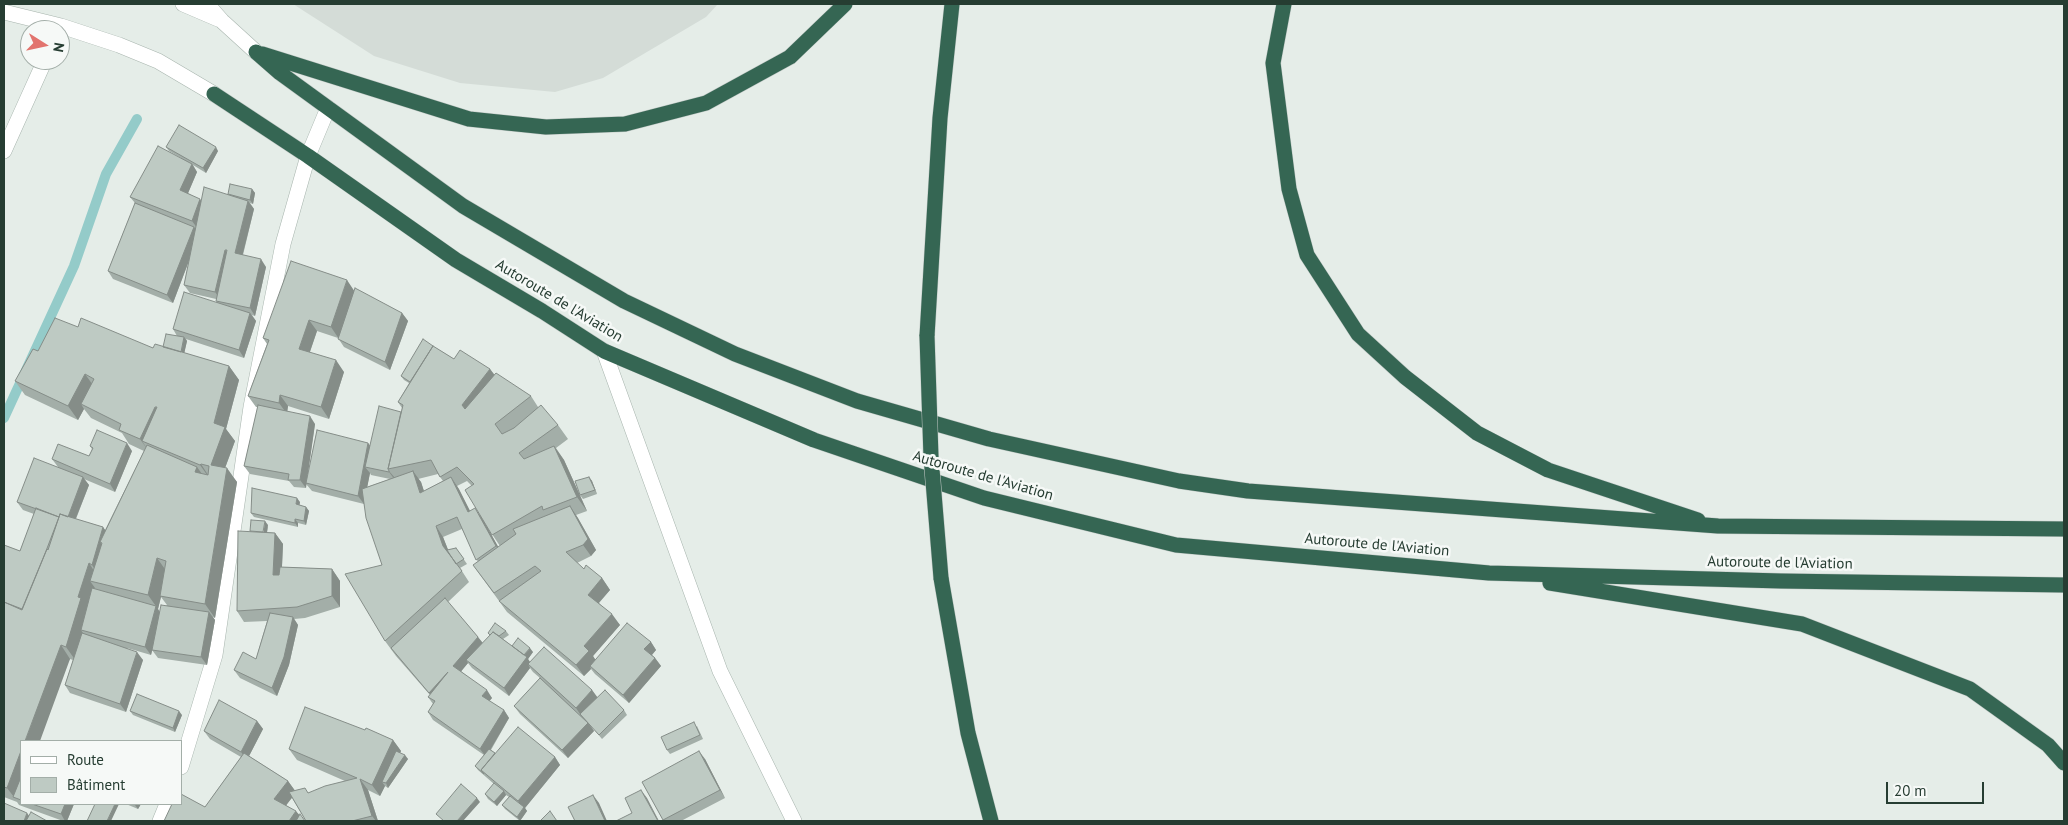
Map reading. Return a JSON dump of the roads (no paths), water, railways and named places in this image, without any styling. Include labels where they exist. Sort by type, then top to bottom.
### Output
[{"type":"highway","points":[[256,52],[469,119],[546,127],[626,124],[706,104],[790,57],[845,4]]},
{"type":"highway","points":[[952,4],[940,118],[927,336],[931,457],[941,578],[968,733],[991,821]]},
{"type":"highway","points":[[1284,4],[1273,63],[1289,189],[1307,255],[1358,334],[1405,377],[1477,433],[1548,470],[1718,526]]},
{"type":"highway","points":[[256,52],[280,73],[463,206],[624,301],[735,354],[857,401],[989,440],[1189,482],[1248,491],[1718,526],[2064,529]]},
{"type":"highway","name":"Autoroute de l'Aviation","points":[[214,94],[308,156],[456,260],[542,311],[604,351],[814,440],[984,498],[1176,546],[1489,573],[1791,582],[2064,586]]},
{"type":"highway","points":[[1489,573],[1802,624],[1970,689],[2048,745],[2064,763]]},
{"type":"street","points":[[183,4],[222,21]]},
{"type":"street","points":[[207,4],[222,21],[256,52]]},
{"type":"street","name":"Autoroute de l'Aviation","points":[[4,12],[32,20]]},
{"type":"street","name":"Autoroute de l'Aviation","points":[[70,31],[119,45],[158,61],[214,94]]},
{"type":"street","points":[[4,151],[40,70]]},
{"type":"street","points":[[182,764],[215,655],[251,407],[283,244],[308,156],[328,108]]},
{"type":"street","points":[[604,351],[720,671],[794,821]]},
{"type":"street","points":[[160,821],[167,805]]},
{"type":"waterway","points":[[4,418],[74,266],[106,174],[137,119]]}]
